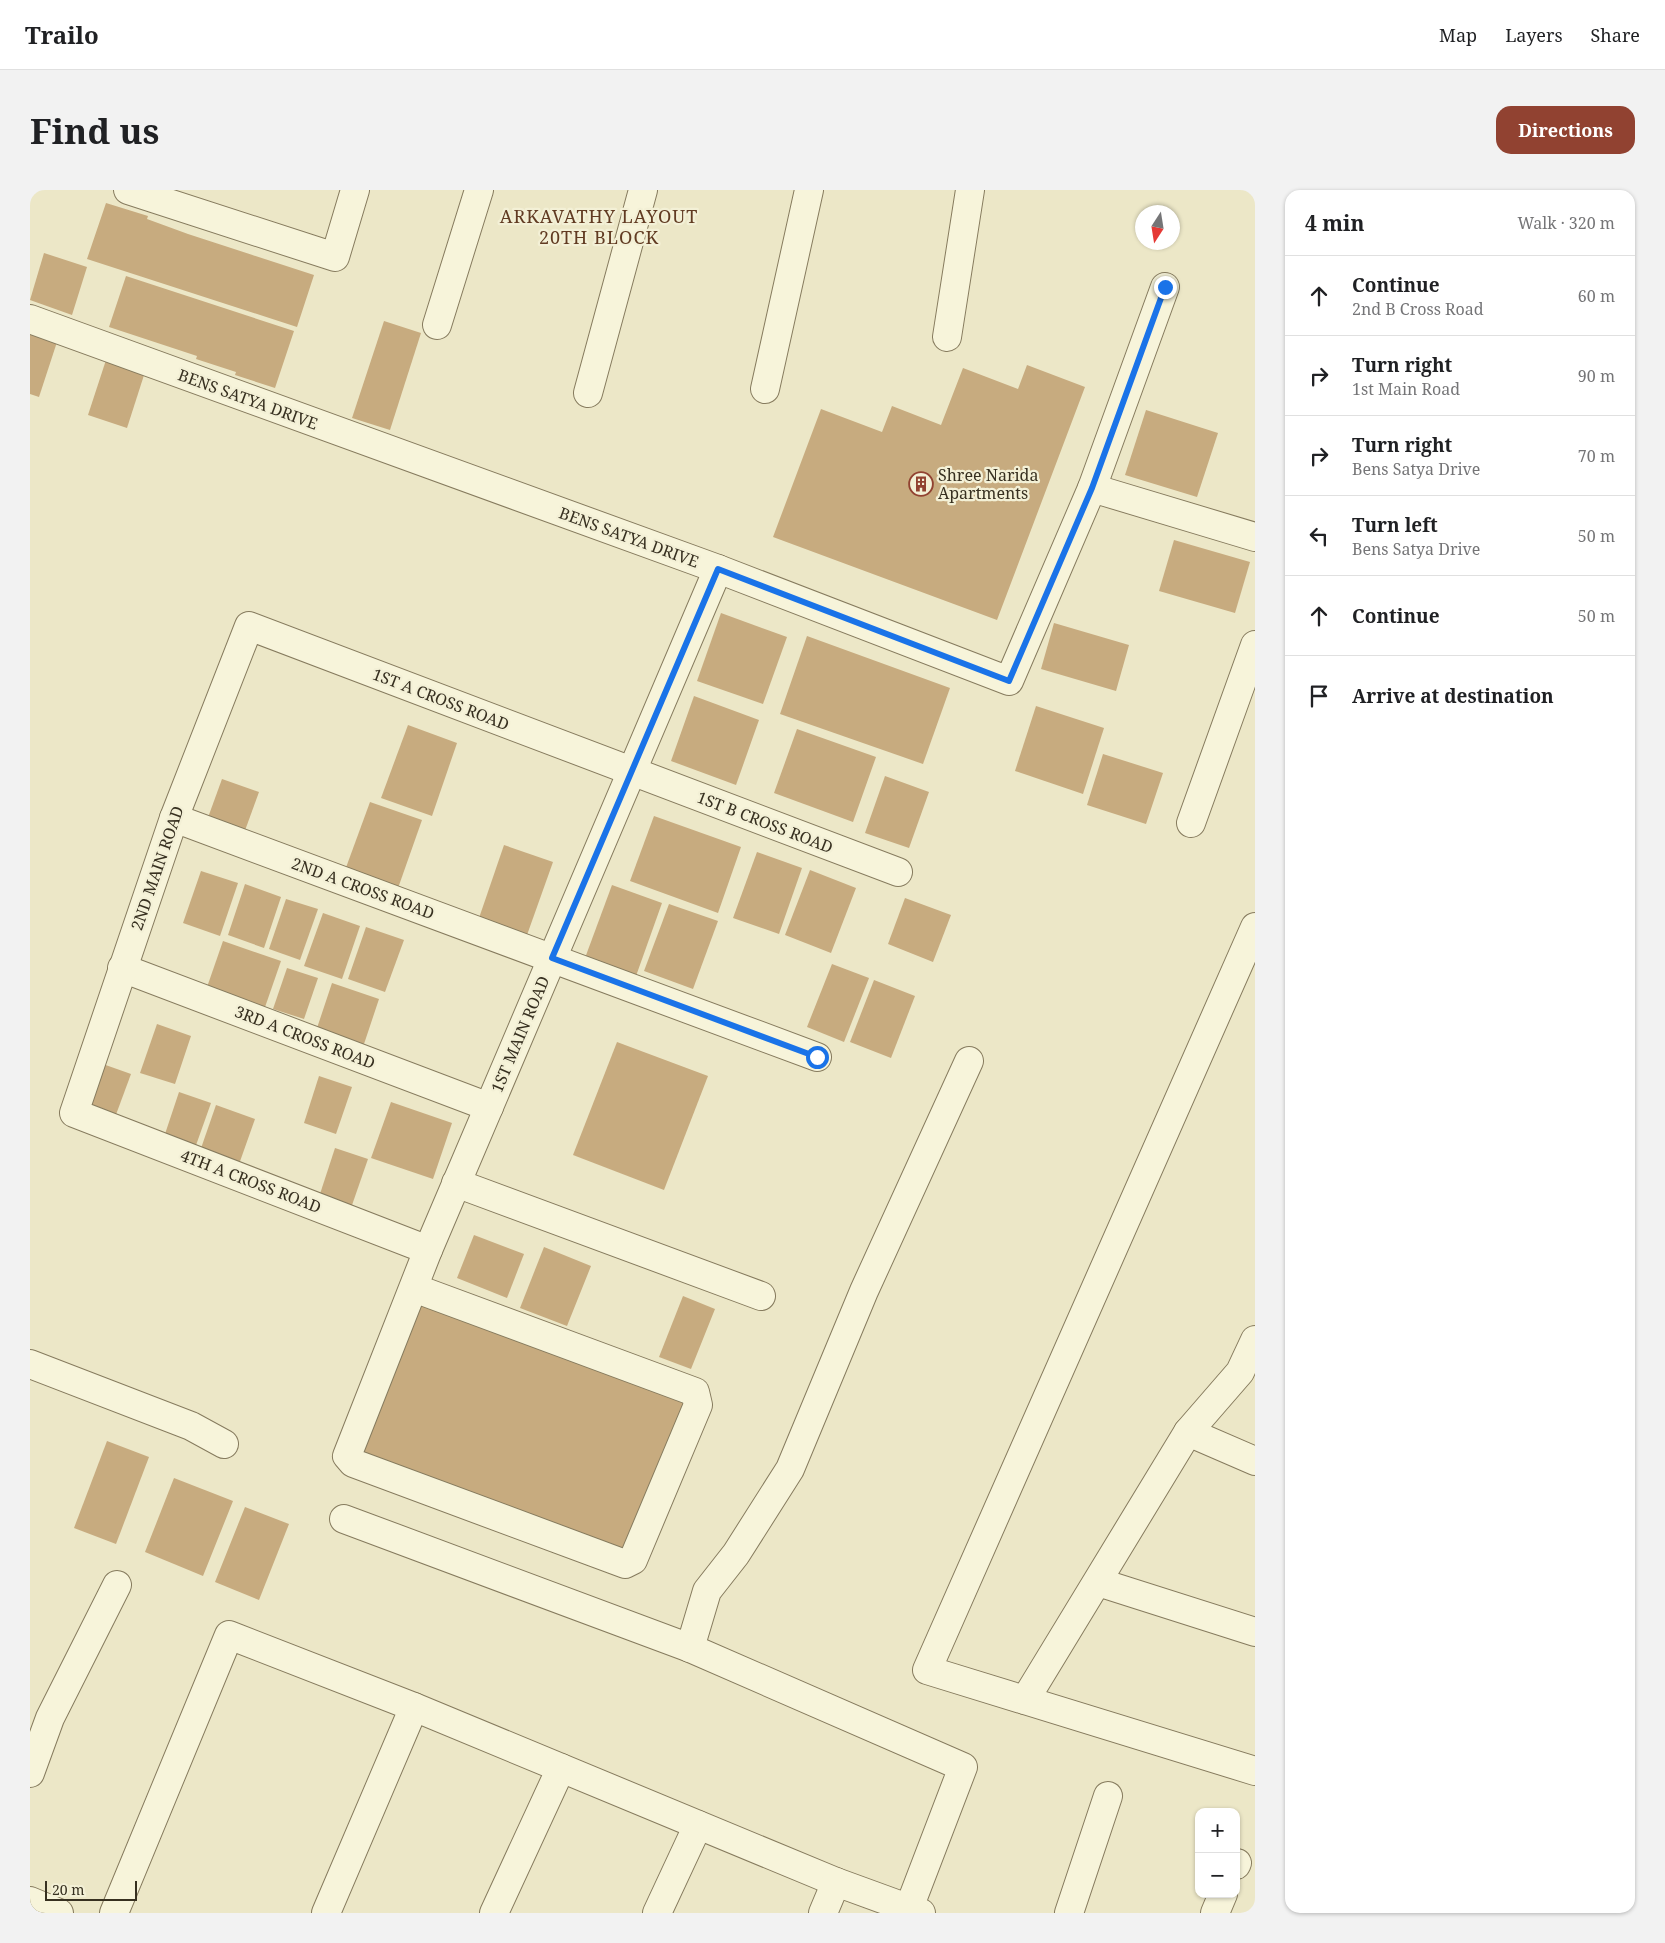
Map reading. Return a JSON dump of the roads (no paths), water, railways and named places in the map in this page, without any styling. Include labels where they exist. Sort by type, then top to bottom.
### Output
[{"type":"street","points":[[128,190],[335,257],[355,190]]},
{"type":"street","points":[[437,325],[479,190]]},
{"type":"street","points":[[588,393],[643,190]]},
{"type":"street","points":[[765,389],[809,190]]},
{"type":"street","points":[[947,337],[970,190]]},
{"type":"street","points":[[1165,287],[1092,488],[1255,538]]},
{"type":"street","name":"BENS SATYA DRIVE","points":[[30,319],[718,569],[1009,681],[1092,488]]},
{"type":"street","name":"1ST MAIN ROAD","points":[[414,1288],[695,1392],[698,1405],[633,1560],[625,1564],[353,1463],[348,1460],[347,1456],[428,1250],[456,1183],[718,569]]},
{"type":"street","name":"1ST A CROSS ROAD","points":[[250,626],[632,771]]},
{"type":"street","name":"2ND MAIN ROAD","points":[[74,1113],[174,818],[250,626]]},
{"type":"street","points":[[1191,823],[1255,645]]},
{"type":"street","name":"1ST B CROSS ROAD","points":[[632,771],[898,872]]},
{"type":"street","name":"2ND A CROSS ROAD","points":[[174,818],[817,1057]]},
{"type":"street","points":[[1255,928],[927,1670],[1255,1771]]},
{"type":"street","name":"3RD A CROSS ROAD","points":[[122,968],[489,1107]]},
{"type":"street","points":[[690,1648],[707,1591],[736,1554],[790,1469],[864,1291],[969,1061]]},
{"type":"street","name":"4TH A CROSS ROAD","points":[[74,1113],[428,1250]]},
{"type":"street","points":[[456,1183],[761,1296]]},
{"type":"street","points":[[1025,1700],[1188,1432],[1240,1372],[1255,1340]]},
{"type":"street","points":[[30,1364],[191,1426],[224,1444]]},
{"type":"street","points":[[1188,1432],[1255,1461]]},
{"type":"street","points":[[114,1913],[229,1635],[414,1707],[836,1882],[915,1911],[963,1767],[690,1648],[344,1519]]},
{"type":"street","points":[[1098,1582],[1255,1632]]},
{"type":"street","points":[[30,1773],[50,1718],[117,1585]]},
{"type":"street","points":[[326,1913],[414,1707]]},
{"type":"street","points":[[494,1913],[561,1768]]},
{"type":"street","points":[[1069,1913],[1108,1796]]},
{"type":"street","points":[[657,1913],[698,1825]]},
{"type":"street","points":[[823,1913],[836,1882]]},
{"type":"street","points":[[1215,1913],[1221,1898]]},
{"type":"street","points":[[30,1901],[59,1913]]},
{"type":"place","name":"Shree Narida Apartments","points":[[921,484]]},
{"type":"district","name":"ARKAVATHY LAYOUT 20TH BLOCK","points":[[599,226]]}]
